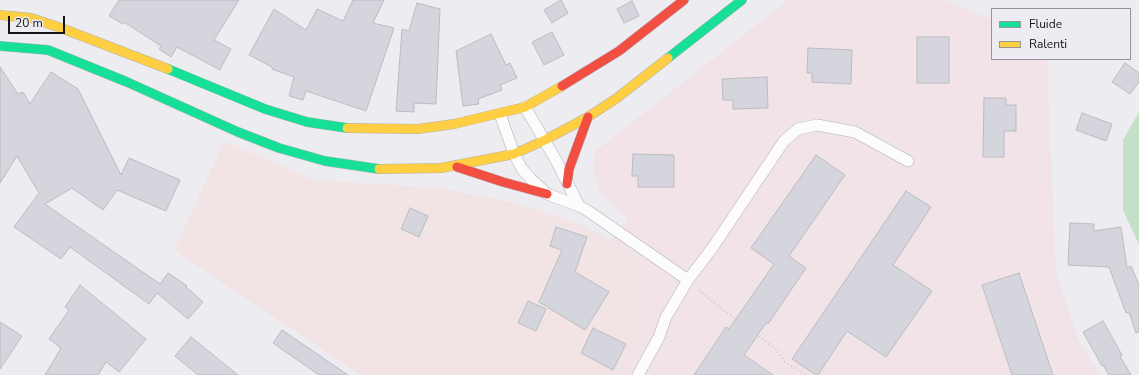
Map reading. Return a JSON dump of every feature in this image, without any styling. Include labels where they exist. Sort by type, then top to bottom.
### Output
[{"type":"main road","points":[[0,15],[31,18],[161,66],[266,109],[307,122],[351,129],[418,129],[454,124],[525,107],[576,79],[619,51],[684,0]]},
{"type":"main road","points":[[0,46],[48,50],[127,82],[238,132],[279,148],[325,160],[375,169],[441,168],[514,154],[545,140],[588,117],[617,98],[742,0]]},
{"type":"main road","points":[[567,184],[570,164],[588,117]]},
{"type":"main road","points":[[454,166],[547,194]]},
{"type":"lane","points":[[525,107],[545,140],[579,206]]},
{"type":"lane","points":[[500,114],[514,154],[522,169],[547,194],[579,206],[688,280]]},
{"type":"lane","points":[[638,375],[659,337],[666,317],[688,280],[713,247],[784,141],[798,129],[816,125],[855,132],[908,161]]},
{"type":"path","points":[[688,280],[718,306],[776,349],[785,362],[806,375]]},
{"type":"shaded area","points":[[788,0],[945,0],[991,19],[991,60],[1047,60],[1056,272],[1078,339],[1101,375],[614,375],[634,346],[647,308],[646,270],[611,240],[628,218],[601,195],[593,175],[594,152]]},
{"type":"shaded area","points":[[224,141],[314,180],[441,188],[516,203],[580,224],[611,240],[646,270],[647,308],[634,346],[614,375],[360,375],[174,250]]},
{"type":"green space","points":[[1139,112],[1139,245],[1123,210],[1123,140]]},
{"type":"building","points":[[119,0],[239,0],[214,40],[231,49],[220,70],[177,47],[171,57],[159,49],[161,46],[124,22],[123,24],[109,16]]},
{"type":"building","points":[[353,0],[384,0],[373,23],[394,28],[366,111],[306,91],[303,100],[289,96],[294,77],[272,69],[272,67],[249,55],[274,9],[306,30],[317,9],[343,21]]},
{"type":"building","points":[[561,0],[568,13],[552,23],[544,10]]},
{"type":"building","points":[[632,1],[639,16],[624,23],[617,9]]},
{"type":"building","points":[[417,3],[440,9],[436,104],[414,103],[414,112],[396,111],[402,29],[409,31]]},
{"type":"building","points":[[552,32],[564,55],[544,65],[532,42]]},
{"type":"building","points":[[491,34],[506,65],[510,63],[517,78],[500,85],[502,90],[478,99],[479,104],[463,106],[456,51]]},
{"type":"building","points":[[917,37],[949,37],[949,83],[917,83]]},
{"type":"building","points":[[808,48],[852,50],[851,84],[812,82],[812,73],[807,73]]},
{"type":"building","points":[[1125,63],[1139,73],[1139,82],[1130,94],[1112,82]]},
{"type":"building","points":[[0,67],[18,94],[23,92],[30,104],[51,72],[78,89],[121,175],[129,158],[180,180],[166,211],[117,190],[103,210],[72,188],[45,204],[160,284],[168,273],[187,286],[186,287],[203,302],[188,319],[157,293],[149,304],[70,247],[61,259],[14,227],[39,193],[17,156],[0,183]]},
{"type":"building","points":[[767,77],[768,108],[733,109],[733,100],[723,100],[722,79]]},
{"type":"building","points":[[984,98],[1006,98],[1006,105],[1016,105],[1016,131],[1004,131],[1004,157],[983,157]]},
{"type":"building","points":[[1082,113],[1112,124],[1106,141],[1076,130]]},
{"type":"building","points":[[633,154],[674,155],[674,187],[638,187],[638,176],[632,176]]},
{"type":"building","points":[[816,155],[845,175],[789,256],[806,268],[768,324],[766,323],[744,355],[773,375],[694,375],[726,327],[729,329],[774,264],[751,248]]},
{"type":"building","points":[[906,191],[931,207],[893,265],[932,291],[886,357],[847,331],[818,375],[816,375],[792,359]]},
{"type":"building","points":[[410,208],[428,216],[419,237],[401,229]]},
{"type":"building","points":[[1070,223],[1094,224],[1094,231],[1121,227],[1127,268],[1131,266],[1139,285],[1139,332],[1136,333],[1129,312],[1126,313],[1109,267],[1068,265]]},
{"type":"building","points":[[556,227],[587,237],[575,272],[609,292],[585,330],[539,302],[562,250],[550,246]]},
{"type":"building","points":[[1019,273],[1053,375],[1012,375],[982,285]]},
{"type":"building","points":[[80,285],[146,339],[119,372],[106,362],[98,375],[45,375],[61,348],[49,339],[69,310],[65,307]]},
{"type":"building","points":[[528,301],[546,309],[536,331],[518,323]]},
{"type":"building","points":[[1103,321],[1122,355],[1120,356],[1131,375],[1109,375],[1103,365],[1102,366],[1083,332]]},
{"type":"building","points":[[0,322],[22,336],[0,369]]},
{"type":"building","points":[[593,328],[626,344],[613,370],[581,353]]},
{"type":"building","points":[[282,330],[348,375],[319,375],[273,343]]},
{"type":"building","points":[[191,337],[238,375],[198,375],[175,356]]},
{"type":"traffic: fast","points":[[668,58],[742,0]]},
{"type":"traffic: fast","points":[[0,46],[48,50],[127,82],[238,132],[279,148],[325,161],[379,169]]},
{"type":"traffic: fast","points":[[168,69],[265,109],[307,122],[347,128]]},
{"type":"traffic: slow","points":[[0,15],[31,18],[168,69]]},
{"type":"traffic: slow","points":[[379,169],[441,168],[514,154],[545,140],[588,117],[617,98],[668,58]]},
{"type":"traffic: slow","points":[[347,128],[418,129],[454,124],[525,107],[562,86]]},
{"type":"traffic: jam","points":[[562,86],[619,51],[684,0]]},
{"type":"traffic: jam","points":[[567,184],[569,169],[588,117]]},
{"type":"traffic: jam","points":[[457,167],[547,194]]}]
